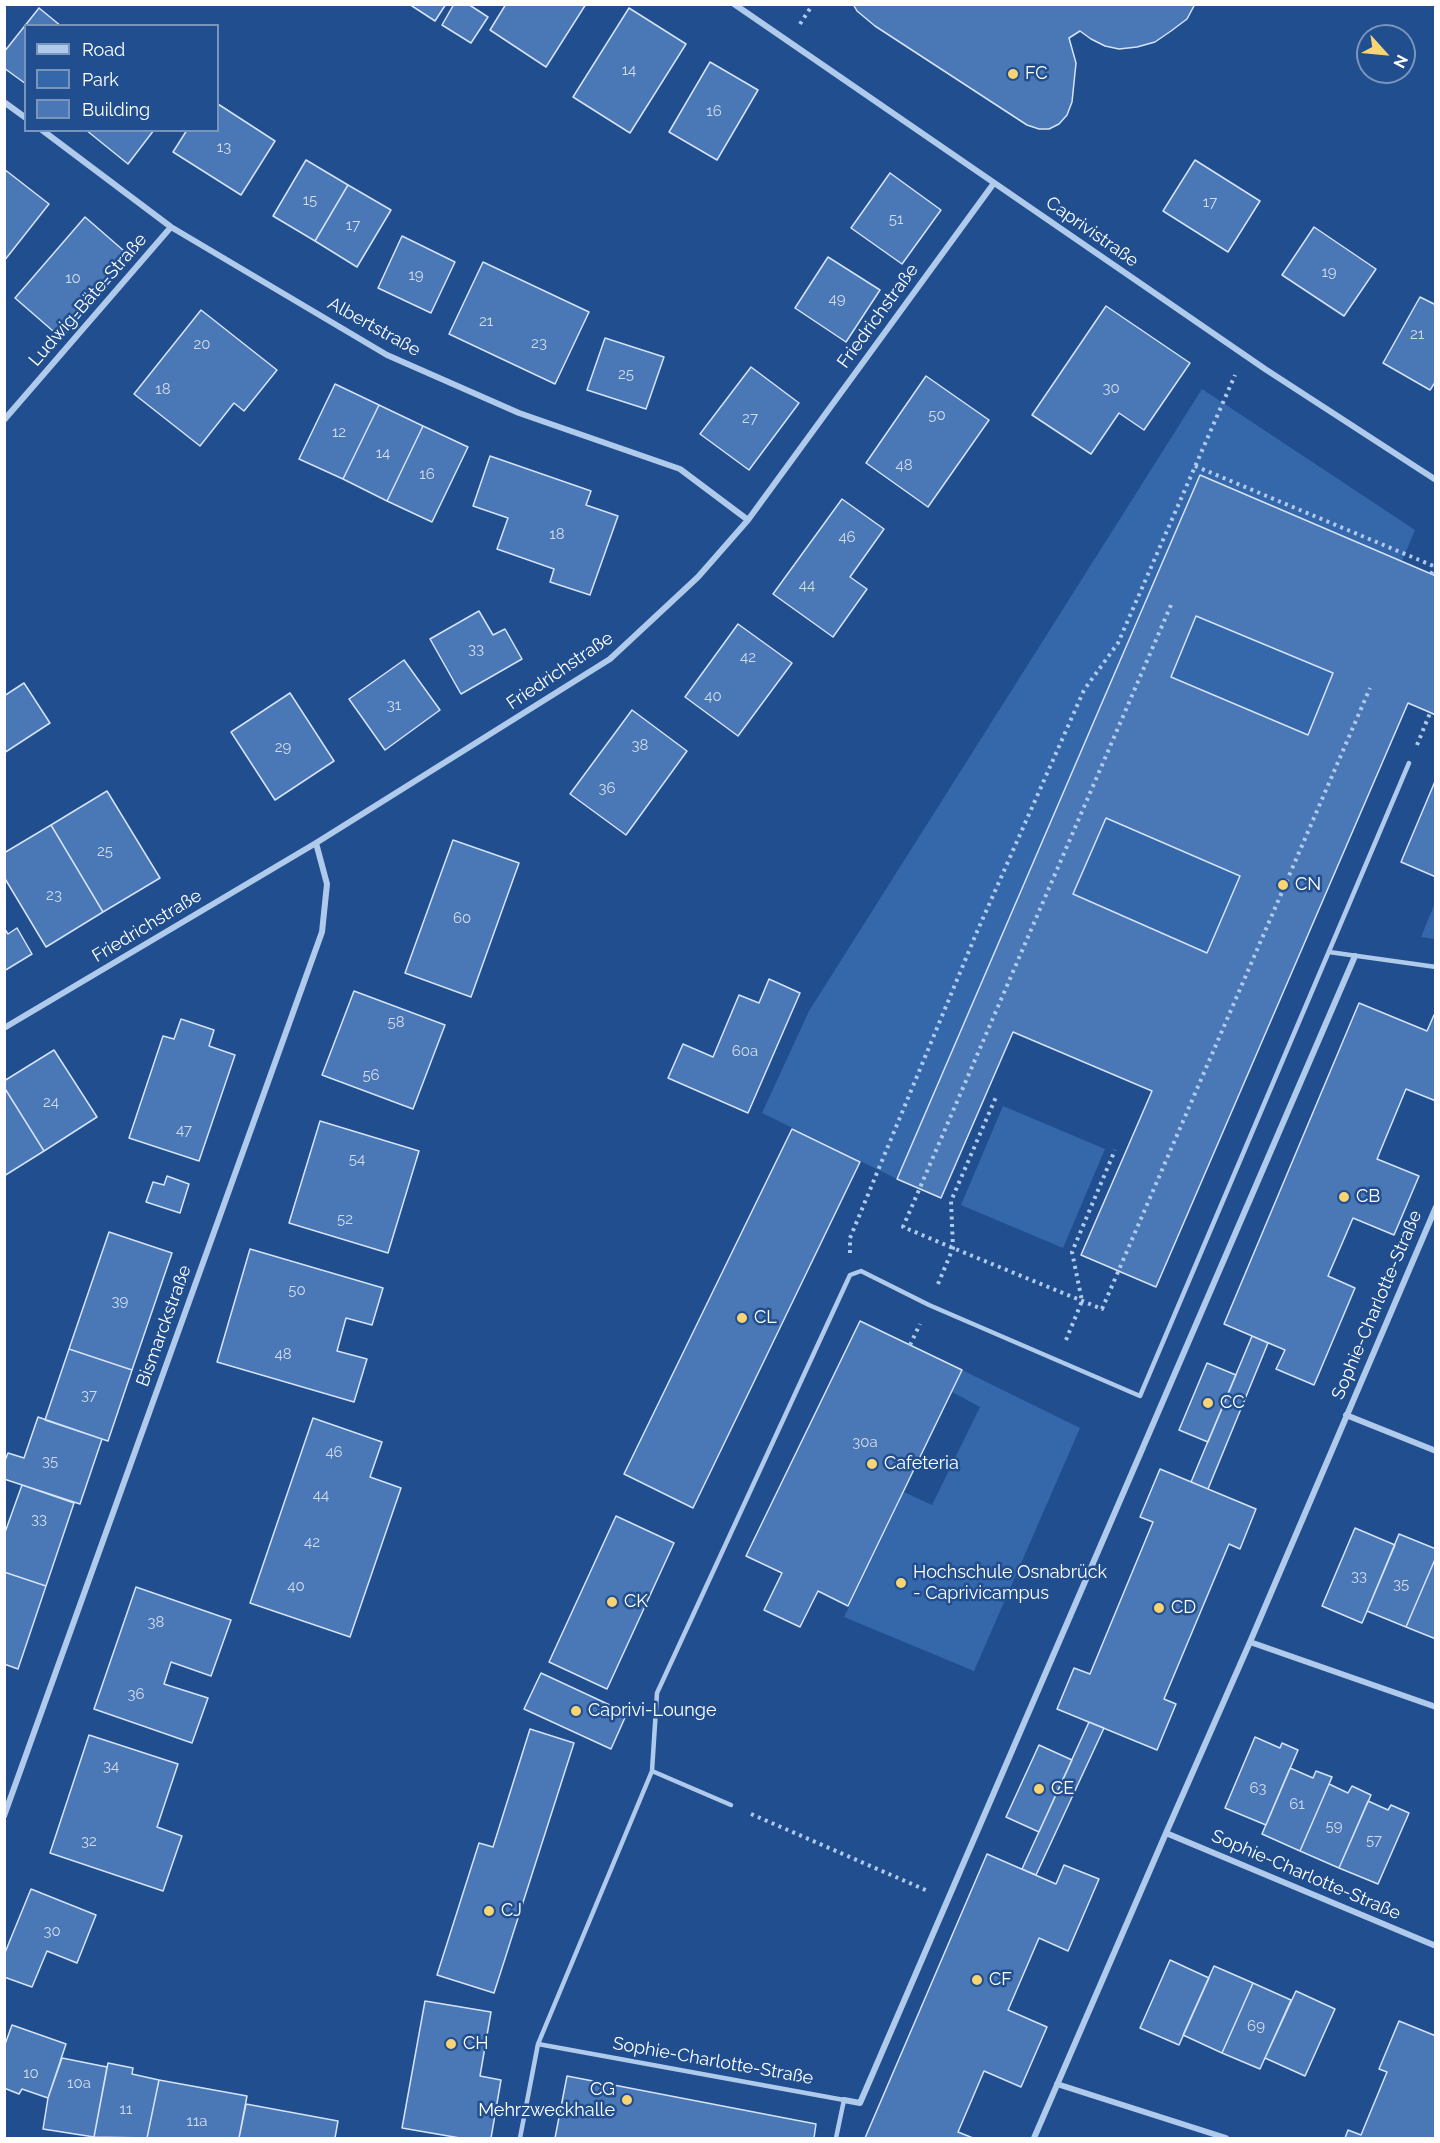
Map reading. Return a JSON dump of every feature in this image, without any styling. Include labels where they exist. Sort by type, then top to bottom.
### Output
[{"type":"street","name":"Caprivistraße","points":[[734,4],[1244,355],[1436,480]]},
{"type":"street","points":[[4,102],[24,117]]},
{"type":"street","name":"Albertstraße","points":[[45,132],[171,227],[387,355],[519,413],[680,469],[748,520]]},
{"type":"street","name":"Friedrichstraße","points":[[4,1028],[316,843],[610,659],[698,577],[748,520],[993,183]]},
{"type":"street","name":"Ludwig-Bäte-Straße","points":[[4,420],[171,227]]},
{"type":"street","name":"Bismarckstraße","points":[[4,1816],[321,932],[327,884],[316,843]]},
{"type":"street","points":[[844,2100],[860,2103],[1355,956]]},
{"type":"street","name":"Sophie-Charlotte-Straße","points":[[1034,2139],[1251,1642],[1436,1207]]},
{"type":"street","name":"Sophie-Charlotte-Straße","points":[[1346,1415],[1436,1451]]},
{"type":"street","points":[[1251,1642],[1436,1707]]},
{"type":"street","name":"Sophie-Charlotte-Straße","points":[[1166,1833],[1436,1946]]},
{"type":"street","points":[[1057,2084],[1226,2139]]},
{"type":"lane","points":[[520,2139],[538,2044],[652,1771],[657,1693],[850,1275],[861,1271],[929,1305],[1140,1396],[1409,763]]},
{"type":"lane","points":[[1329,952],[1436,967]]},
{"type":"lane","points":[[652,1771],[730,1805]]},
{"type":"lane","name":"Sophie-Charlotte-Straße","points":[[538,2044],[844,2100]]},
{"type":"lane","points":[[836,2139],[844,2100]]},
{"type":"path","points":[[850,1238],[976,934],[1084,690],[1118,643],[1244,355]]},
{"type":"path","points":[[1195,466],[1435,567],[1431,574]]},
{"type":"path","points":[[1171,605],[903,1227],[953,1248],[1102,1309],[1370,688]]},
{"type":"path","points":[[1409,763],[1430,713]]},
{"type":"path","points":[[910,1345],[953,1248],[951,1201],[996,1097]]},
{"type":"path","points":[[1057,1360],[1082,1301],[1072,1252],[1115,1150]]},
{"type":"path","points":[[730,1805],[948,1900]]},
{"type":"green space","points":[[1202,389],[1415,530],[1402,561],[1200,475],[897,1179],[762,1113],[809,1011]]},
{"type":"green space","points":[[1196,616],[1333,673],[1308,735],[1171,677]]},
{"type":"green space","points":[[1106,818],[1240,876],[1207,953],[1073,894]]},
{"type":"green space","points":[[1435,903],[1435,939],[1421,937]]},
{"type":"green space","points":[[1003,1106],[1105,1149],[1063,1248],[961,1205]]},
{"type":"green space","points":[[962,1370],[1080,1428],[974,1671],[844,1617],[904,1492],[932,1505],[980,1407],[952,1392]]},
{"type":"building","points":[[409,4],[446,4],[435,21]]},
{"type":"building","points":[[454,4],[468,4],[488,17],[471,43],[442,25]]},
{"type":"building","points":[[506,4],[586,4],[546,67],[490,30]]},
{"type":"building","name":"FC","points":[[853,4],[1195,4],[1187,19],[1171,31],[1155,42],[1137,47],[1119,49],[1105,46],[1080,31],[1069,38],[1076,63],[1072,102],[1067,115],[1059,124],[1049,129],[1039,129],[1027,125],[875,26],[857,11]]},
{"type":"building","points":[[39,8],[59,24],[26,24]]},
{"type":"building","points":[[629,8],[686,44],[630,133],[573,97]]},
{"type":"building","points":[[24,27],[24,83],[4,68],[4,52]]},
{"type":"building","points":[[710,62],[758,90],[717,160],[669,132]]},
{"type":"building","points":[[219,105],[275,141],[241,195],[173,152],[186,132],[219,132]]},
{"type":"building","points":[[88,132],[152,132],[128,164]]},
{"type":"building","points":[[306,160],[348,185],[315,241],[273,216]]},
{"type":"building","points":[[1195,160],[1260,201],[1228,252],[1163,211]]},
{"type":"building","points":[[4,169],[49,204],[4,261]]},
{"type":"building","points":[[890,173],[941,210],[902,264],[851,228]]},
{"type":"building","points":[[348,185],[391,210],[357,267],[315,241]]},
{"type":"building","points":[[85,217],[131,257],[61,338],[15,298]]},
{"type":"building","points":[[1314,227],[1376,269],[1344,316],[1282,275]]},
{"type":"building","points":[[402,236],[455,262],[431,313],[378,288]]},
{"type":"building","points":[[828,257],[880,290],[846,342],[795,308]]},
{"type":"building","points":[[483,262],[589,312],[555,384],[449,334]]},
{"type":"building","points":[[1420,297],[1436,305],[1436,381],[1430,390],[1383,363]]},
{"type":"building","points":[[1106,306],[1190,363],[1144,430],[1119,413],[1091,454],[1032,415]]},
{"type":"building","points":[[201,310],[277,370],[244,411],[234,403],[200,446],[134,394]]},
{"type":"building","points":[[605,338],[664,357],[646,409],[587,390]]},
{"type":"building","points":[[751,367],[799,403],[749,470],[700,434]]},
{"type":"building","points":[[926,376],[989,420],[928,507],[866,463]]},
{"type":"building","points":[[335,384],[379,405],[343,479],[299,459]]},
{"type":"building","points":[[379,405],[423,426],[387,501],[343,479]]},
{"type":"building","points":[[423,426],[468,447],[432,522],[387,501]]},
{"type":"building","points":[[490,456],[591,491],[586,505],[618,516],[590,595],[550,582],[554,569],[497,549],[508,518],[473,506]]},
{"type":"building","name":"CN","points":[[1200,475],[1436,576],[1436,715],[1408,703],[1156,1287],[1081,1255],[1152,1091],[1013,1032],[941,1198],[897,1179]],"holes":[[[1196,616],[1333,673],[1308,735],[1171,677]],[[1106,818],[1240,876],[1207,953],[1073,894]]]},
{"type":"building","points":[[842,499],[884,529],[850,577],[867,589],[833,637],[773,594]]},
{"type":"building","points":[[479,611],[493,635],[505,629],[522,659],[461,694],[430,639]]},
{"type":"building","points":[[738,624],[792,663],[738,736],[685,697]]},
{"type":"building","points":[[404,660],[440,710],[385,750],[349,699]]},
{"type":"building","points":[[24,683],[50,723],[4,753],[4,696]]},
{"type":"building","points":[[290,693],[334,761],[275,800],[231,732]]},
{"type":"building","points":[[632,710],[687,751],[626,835],[570,794]]},
{"type":"building","points":[[1436,779],[1436,877],[1401,862]]},
{"type":"building","points":[[107,791],[160,878],[103,912],[51,825]]},
{"type":"building","points":[[51,825],[103,912],[46,947],[4,877],[4,853]]},
{"type":"building","points":[[453,840],[519,863],[471,997],[405,973]]},
{"type":"building","points":[[4,928],[8,934],[17,928],[32,954],[4,971]]},
{"type":"building","points":[[769,979],[800,993],[748,1113],[668,1078],[683,1044],[713,1057],[739,995],[759,1003]]},
{"type":"building","points":[[354,991],[445,1025],[413,1109],[322,1075]]},
{"type":"building","name":"CB","points":[[1359,1003],[1427,1031],[1434,1015],[1436,1016],[1436,1101],[1406,1089],[1377,1159],[1419,1176],[1394,1235],[1353,1218],[1328,1276],[1355,1288],[1314,1385],[1276,1369],[1285,1350],[1224,1324]]},
{"type":"building","points":[[181,1019],[214,1030],[209,1046],[235,1055],[199,1161],[129,1138],[163,1036],[174,1039]]},
{"type":"building","points":[[54,1050],[97,1117],[44,1151],[4,1087],[4,1081]]},
{"type":"building","points":[[4,1087],[44,1151],[4,1176]]},
{"type":"building","points":[[320,1121],[419,1151],[388,1253],[289,1223]]},
{"type":"building","name":"CL","points":[[792,1129],[860,1162],[693,1508],[624,1474]]},
{"type":"building","points":[[167,1176],[189,1184],[180,1213],[146,1202],[153,1182],[164,1185]]},
{"type":"building","points":[[109,1232],[172,1253],[132,1370],[69,1349]]},
{"type":"building","points":[[250,1249],[383,1288],[372,1325],[346,1318],[337,1351],[367,1359],[354,1402],[217,1362]]},
{"type":"building","points":[[860,1321],[962,1370],[848,1606],[818,1591],[800,1627],[764,1610],[782,1573],[746,1556]]},
{"type":"building","points":[[1252,1336],[1268,1343],[1208,1489],[1191,1482]]},
{"type":"building","points":[[69,1349],[132,1370],[108,1441],[45,1420]]},
{"type":"building","name":"CC","points":[[1207,1363],[1236,1375],[1208,1442],[1179,1430]]},
{"type":"building","points":[[38,1417],[102,1439],[80,1504],[4,1479],[4,1463],[8,1453],[24,1458]]},
{"type":"building","points":[[313,1418],[382,1442],[370,1477],[401,1488],[350,1637],[250,1603]]},
{"type":"building","name":"CD","points":[[1160,1469],[1256,1509],[1240,1549],[1229,1544],[1164,1699],[1176,1704],[1157,1750],[1057,1709],[1074,1668],[1090,1674],[1153,1522],[1140,1517]]},
{"type":"building","points":[[22,1485],[74,1503],[46,1586],[4,1572],[4,1535]]},
{"type":"building","name":"CK","points":[[616,1516],[674,1543],[607,1689],[549,1662]]},
{"type":"building","points":[[1355,1528],[1395,1545],[1362,1623],[1322,1606]]},
{"type":"building","points":[[1399,1534],[1436,1549],[1436,1557],[1406,1627],[1367,1611]]},
{"type":"building","points":[[1436,1557],[1436,1639],[1406,1627]]},
{"type":"building","points":[[4,1572],[46,1586],[18,1669],[4,1664]]},
{"type":"building","points":[[136,1587],[231,1620],[211,1676],[171,1662],[164,1684],[208,1698],[192,1743],[94,1709]]},
{"type":"building","name":"Caprivi-Lounge","points":[[541,1673],[627,1713],[611,1749],[524,1709]]},
{"type":"building","points":[[1089,1722],[1104,1728],[1036,1875],[1022,1869]]},
{"type":"building","name":"CJ","points":[[530,1729],[574,1743],[494,1993],[437,1975],[479,1843],[493,1847]]},
{"type":"building","points":[[89,1735],[178,1764],[157,1827],[182,1836],[163,1891],[50,1853]]},
{"type":"building","points":[[1255,1737],[1280,1748],[1282,1743],[1298,1750],[1266,1825],[1225,1808]]},
{"type":"building","name":"CE","points":[[1039,1745],[1072,1760],[1039,1832],[1006,1817]]},
{"type":"building","points":[[1290,1768],[1313,1778],[1316,1771],[1332,1777],[1300,1851],[1262,1834]]},
{"type":"building","points":[[1329,1784],[1348,1793],[1352,1786],[1371,1795],[1339,1868],[1300,1851]]},
{"type":"building","points":[[1368,1801],[1388,1810],[1391,1805],[1409,1813],[1378,1884],[1339,1868]]},
{"type":"building","name":"CF","points":[[987,1854],[1056,1884],[1064,1865],[1099,1879],[1068,1951],[1039,1938],[1008,2010],[1047,2027],[1021,2087],[984,2071],[958,2132],[973,2138],[865,2138]]},
{"type":"building","points":[[31,1889],[96,1915],[77,1963],[47,1951],[32,1987],[4,1977],[4,1955]]},
{"type":"building","points":[[1170,1960],[1209,1978],[1179,2045],[1140,2028]]},
{"type":"building","points":[[1214,1966],[1253,1983],[1222,2053],[1183,2035]]},
{"type":"building","points":[[1253,1983],[1291,2000],[1260,2069],[1222,2053]]},
{"type":"building","points":[[1296,1991],[1335,2009],[1305,2076],[1265,2058]]},
{"type":"building","name":"CH","points":[[425,2001],[491,2012],[480,2076],[501,2080],[491,2138],[460,2138],[402,2128]]},
{"type":"building","points":[[1399,2021],[1436,2036],[1436,2138],[1345,2138],[1348,2130],[1361,2135],[1387,2072],[1379,2069]]},
{"type":"building","points":[[12,2025],[66,2044],[48,2098],[22,2089],[19,2094],[4,2088],[4,2047]]},
{"type":"building","points":[[62,2058],[107,2067],[94,2137],[43,2129],[48,2098]]},
{"type":"building","points":[[108,2063],[133,2068],[132,2074],[159,2080],[147,2138],[94,2137]]},
{"type":"building","name":"CG Mehrzweckhalle","points":[[567,2076],[816,2124],[814,2138],[555,2138]]},
{"type":"building","points":[[159,2080],[247,2096],[239,2138],[147,2138]]},
{"type":"building","points":[[246,2104],[338,2121],[335,2138],[239,2138]]},
{"type":"place","name":"FC","points":[[1013,74]]},
{"type":"place","name":"CN","points":[[1283,885]]},
{"type":"place","name":"CB","points":[[1344,1197]]},
{"type":"place","name":"CL","points":[[742,1318]]},
{"type":"place","name":"CC","points":[[1208,1403]]},
{"type":"place","name":"Cafeteria","points":[[872,1464]]},
{"type":"place","name":"Hochschule Osnabrück - Caprivicampus","points":[[901,1583]]},
{"type":"place","name":"CK","points":[[612,1602]]},
{"type":"place","name":"CD","points":[[1159,1608]]},
{"type":"place","name":"Caprivi-Lounge","points":[[576,1711]]},
{"type":"place","name":"CE","points":[[1039,1789]]},
{"type":"place","name":"CJ","points":[[489,1911]]},
{"type":"place","name":"CF","points":[[977,1980]]},
{"type":"place","name":"CH","points":[[451,2044]]},
{"type":"place","name":"CG Mehrzweckhalle","points":[[627,2100]]}]
